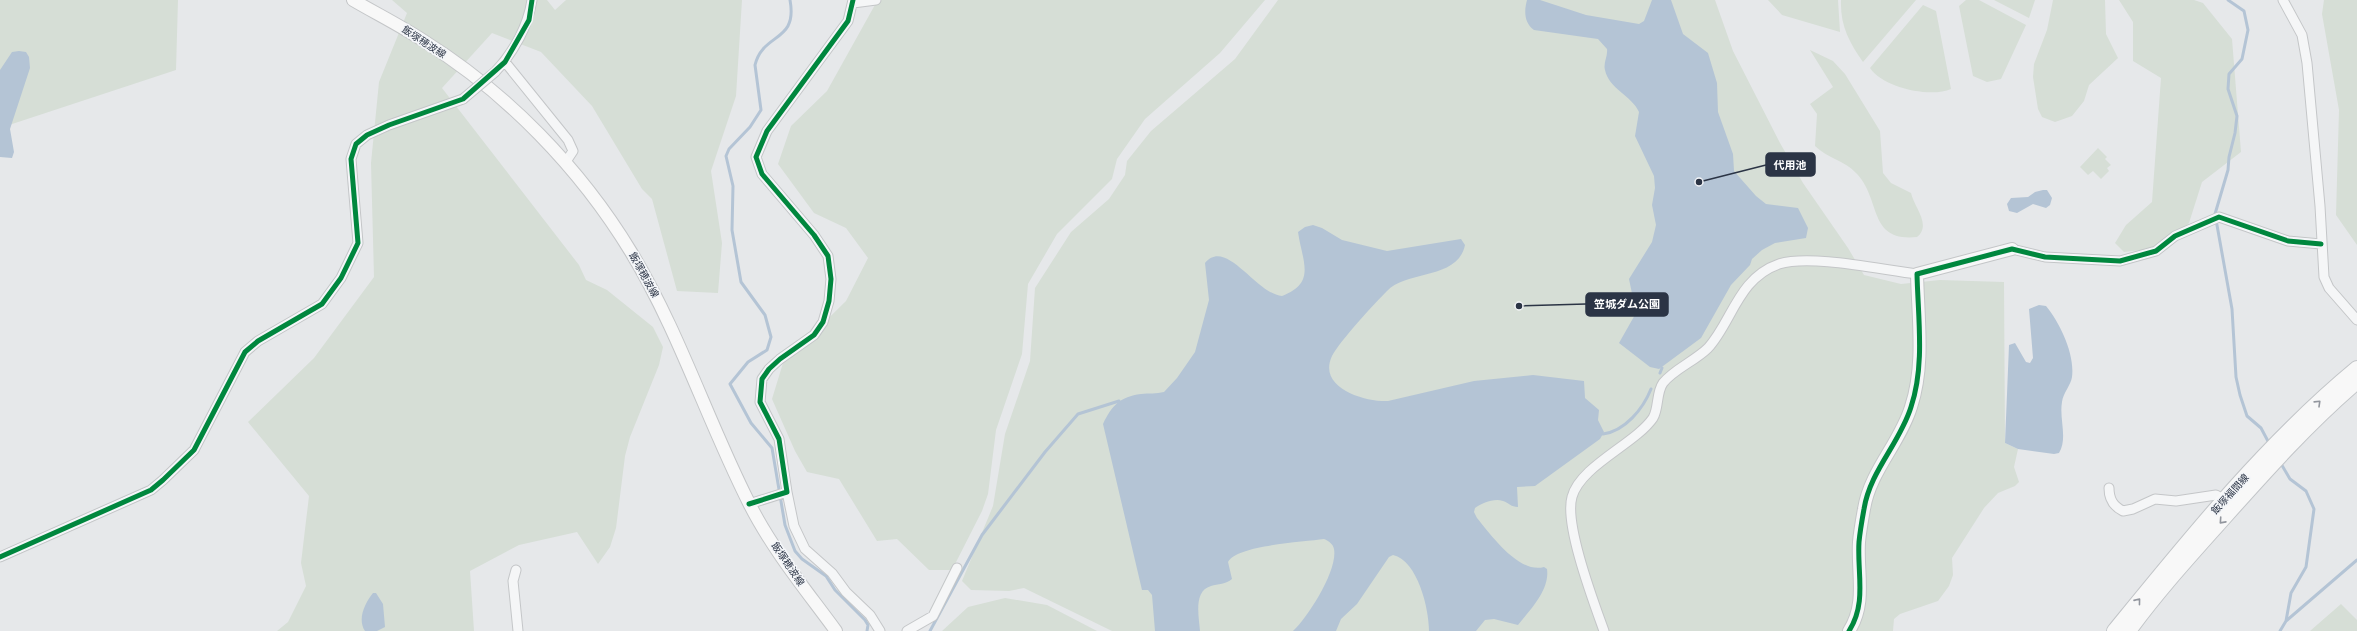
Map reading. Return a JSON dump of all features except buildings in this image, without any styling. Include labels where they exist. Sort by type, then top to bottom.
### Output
[{"type":"main road","name":"飯塚穂波線","points":[[353,0],[425,41],[494,92],[565,163],[627,245],[648,283],[682,352],[749,504],[783,558],[836,631]]},
{"type":"main road","points":[[1849,631],[1859,611],[1859,542],[1864,507],[1873,479],[1895,443],[1911,407],[1919,368],[1917,274],[2012,249]]},
{"type":"main road","name":"飯塚福間線","points":[[2129,631],[2230,503],[2357,368]]},
{"type":"main road","name":"飯塚福間線","points":[[2283,445],[2307,427],[2357,382]]},
{"type":"main road","name":"飯塚福間線","points":[[2114,631],[2180,550],[2230,503]]},
{"type":"street","points":[[0,557],[151,490],[194,450],[245,352],[258,341],[322,304],[341,278],[358,243],[351,159],[356,144],[367,135],[389,125],[463,98],[495,72],[505,62],[529,20],[532,0]]},
{"type":"street","points":[[876,0],[853,1],[848,22],[767,131],[756,157],[762,174],[814,235],[828,256],[831,279],[829,301],[823,322],[814,335],[780,359],[769,369],[762,379],[760,402],[778,439],[794,526],[805,549],[832,573],[846,592],[870,614],[880,631]]},
{"type":"street","points":[[2283,0],[2302,35],[2320,206],[2324,277],[2329,288],[2357,320]]},
{"type":"street","points":[[505,62],[568,140],[573,151],[565,163]]},
{"type":"street","points":[[2012,249],[2045,257],[2120,261],[2156,251],[2175,236],[2219,217],[2288,241],[2321,244]]},
{"type":"street","points":[[1604,631],[1572,527],[1571,499],[1574,491],[1602,461],[1641,431],[1654,417],[1663,384],[1708,347],[1748,286],[1762,274],[1778,265],[1794,261],[1869,267],[1917,274]]},
{"type":"street","points":[[2109,488],[2109,496],[2113,504],[2123,511],[2133,509],[2155,499],[2176,501],[2216,495],[2230,503]]},
{"type":"street","points":[[749,504],[787,492]]},
{"type":"street","points":[[907,631],[933,616],[957,568]]},
{"type":"street","points":[[516,570],[513,581],[518,631]]},
{"type":"shaded area","points":[[0,0],[178,0],[176,70],[0,128]]},
{"type":"shaded area","points":[[392,0],[547,0],[555,10],[566,0],[742,0],[736,96],[711,171],[722,243],[718,293],[677,291],[652,199],[642,189],[592,106],[541,52],[492,33],[442,88],[579,265],[586,280],[607,290],[653,327],[663,347],[659,365],[630,437],[625,456],[616,528],[610,547],[598,564],[577,532],[519,545],[470,571],[474,631],[277,631],[288,622],[306,586],[301,563],[309,496],[248,422],[314,358],[374,277],[371,163],[379,82],[407,13]]},
{"type":"shaded area","points":[[882,0],[1265,0],[1220,53],[1145,119],[1117,159],[1112,179],[1057,234],[1028,284],[1022,354],[996,430],[988,494],[982,511],[952,570],[929,570],[897,539],[877,541],[839,479],[807,472],[795,451],[772,399],[783,363],[846,301],[868,258],[846,228],[814,213],[778,164],[791,126],[827,91],[876,3]]},
{"type":"shaded area","points":[[1278,0],[1715,0],[1733,51],[1780,143],[1803,183],[1848,248],[1864,275],[1901,284],[1940,280],[2004,282],[2005,443],[2018,449],[2014,467],[2019,482],[2015,486],[1998,493],[1984,508],[1952,558],[1953,575],[1949,586],[1938,601],[1900,614],[1894,619],[1893,631],[1112,631],[1024,588],[1009,591],[971,590],[962,581],[993,506],[1005,434],[1030,361],[1035,288],[1071,232],[1109,199],[1125,175],[1127,161],[1151,131],[1235,59]]},
{"type":"shaded area","points":[[1768,0],[1838,0],[1840,32],[1782,15]]},
{"type":"shaded area","points":[[1841,0],[1916,0],[1863,62],[1846,33],[1842,17]]},
{"type":"shaded area","points":[[1966,0],[1979,0],[2026,25],[2001,79],[1987,82],[1973,76],[1959,6]]},
{"type":"shaded area","points":[[1994,0],[2035,0],[2029,18]]},
{"type":"shaded area","points":[[2053,0],[2105,0],[2106,34],[2118,58],[2089,85],[2084,101],[2072,116],[2055,122],[2042,117],[2038,109],[2033,77],[2034,64],[2047,30]]},
{"type":"shaded area","points":[[2119,0],[2194,0],[2203,3],[2232,39],[2241,152],[2202,182],[2189,223],[2168,247],[2124,252],[2115,243],[2126,225],[2152,202],[2161,78],[2133,61],[2133,22]]},
{"type":"shaded area","points":[[2324,0],[2357,0],[2357,245],[2336,215],[2339,110],[2322,14]]},
{"type":"shaded area","points":[[1923,5],[1936,11],[1951,89],[1942,92],[1920,92],[1896,86],[1876,75],[1870,68]]},
{"type":"shaded area","points":[[1810,50],[1833,61],[1845,74],[1880,131],[1883,173],[1891,183],[1911,193],[1921,216],[1923,227],[1917,237],[1901,237],[1890,233],[1883,226],[1864,183],[1856,173],[1815,146],[1817,114],[1810,104],[1833,87]]},
{"type":"shaded area","points":[[2098,148],[2107,157],[2105,159],[2111,165],[2107,168],[2109,171],[2101,179],[2093,171],[2088,175],[2080,167]]},
{"type":"shaded area","points":[[1005,598],[1047,605],[1097,631],[942,631],[968,607]]},
{"type":"shaded area","points":[[2341,604],[2357,620],[2357,631],[2310,631]]},
{"type":"water","points":[[1527,0],[1540,0],[1586,15],[1639,24],[1644,21],[1652,0],[1671,0],[1683,34],[1708,53],[1717,83],[1718,112],[1733,154],[1734,171],[1756,196],[1766,204],[1798,208],[1808,228],[1806,238],[1775,243],[1762,250],[1752,259],[1750,265],[1731,285],[1701,338],[1659,369],[1650,367],[1619,343],[1636,313],[1629,279],[1652,242],[1656,225],[1652,205],[1655,188],[1654,176],[1635,136],[1639,112],[1631,101],[1615,87],[1607,77],[1605,62],[1607,49],[1598,39],[1534,30],[1528,24],[1526,16],[1525,8]]},
{"type":"water","points":[[12,52],[26,52],[29,57],[30,68],[10,129],[14,152],[12,158],[0,157],[0,70]]},
{"type":"water","points":[[2047,190],[2052,198],[2050,205],[2046,208],[2033,204],[2017,213],[2009,211],[2007,204],[2011,198],[2028,197],[2035,192]]},
{"type":"water","points":[[1313,225],[1322,228],[1342,240],[1387,251],[1461,239],[1465,245],[1460,256],[1453,264],[1396,284],[1381,297],[1349,332],[1332,356],[1329,367],[1331,377],[1337,385],[1346,391],[1367,399],[1388,401],[1474,381],[1533,375],[1584,381],[1585,398],[1599,410],[1598,420],[1604,432],[1600,439],[1535,486],[1517,487],[1518,507],[1512,506],[1500,500],[1496,500],[1475,508],[1474,512],[1477,518],[1506,552],[1525,565],[1535,568],[1544,567],[1547,569],[1547,577],[1542,592],[1518,625],[1494,619],[1485,620],[1476,631],[1429,631],[1424,599],[1415,576],[1409,566],[1402,559],[1393,555],[1389,557],[1357,604],[1341,619],[1336,631],[1293,631],[1321,593],[1331,569],[1334,558],[1334,549],[1328,541],[1324,539],[1272,545],[1257,548],[1234,556],[1228,562],[1232,579],[1225,583],[1205,589],[1199,599],[1198,612],[1200,631],[1155,631],[1152,595],[1148,590],[1142,590],[1103,424],[1113,407],[1127,397],[1164,392],[1177,378],[1195,352],[1209,300],[1205,263],[1213,257],[1222,257],[1232,261],[1272,293],[1282,296],[1293,291],[1300,285],[1305,270],[1298,232],[1305,227]]},
{"type":"water","points":[[2039,305],[2046,306],[2061,330],[2069,349],[2072,368],[2072,377],[2064,395],[2061,408],[2063,435],[2062,447],[2059,453],[2054,454],[2018,449],[2005,443],[2009,345],[2015,343],[2026,362],[2030,363],[2033,358],[2029,309]]},
{"type":"water","points":[[373,593],[376,593],[383,604],[385,627],[377,631],[365,631],[362,621],[363,611],[367,601]]},
{"type":"waterway","points":[[790,0],[791,14],[789,24],[785,31],[765,47],[759,54],[755,65],[761,110],[750,127],[729,149],[726,156],[733,186],[732,230],[741,282],[765,315],[771,337],[767,350],[748,362],[730,384],[751,423],[772,448],[785,525],[795,551],[802,559],[826,576],[835,590],[865,620],[868,625],[867,631]]},
{"type":"waterway","points":[[2228,0],[2244,11],[2248,30],[2242,59],[2229,74],[2228,89],[2237,116],[2228,170],[2215,214],[2232,309],[2236,377],[2240,395],[2247,416],[2261,428],[2270,445]]},
{"type":"waterway","points":[[1660,373],[1662,368]]},
{"type":"waterway","points":[[1603,434],[1619,429],[1626,424],[1638,411],[1648,397],[1651,389]]},
{"type":"waterway","points":[[930,631],[982,535],[1045,452],[1078,414],[1119,401]]},
{"type":"waterway","points":[[2280,462],[2290,479],[2306,491],[2314,509],[2306,567],[2291,593],[2286,621],[2280,631]]},
{"type":"waterway","points":[[2286,621],[2357,560]]},
{"type":"cycle path","points":[[0,557],[151,490],[194,450],[245,352],[258,341],[322,304],[341,278],[358,243],[351,159],[356,144],[367,135],[389,125],[463,99],[505,62],[529,20],[532,0]]},
{"type":"cycle path","points":[[749,504],[787,492],[779,439],[760,402],[762,379],[769,369],[780,359],[814,335],[823,322],[829,301],[831,279],[828,256],[814,235],[762,174],[756,157],[767,131],[848,21],[853,0]]},
{"type":"cycle path","points":[[1849,631],[1855,620],[1860,599],[1859,542],[1867,495],[1872,482],[1900,433],[1911,407],[1915,391],[1918,375],[1920,341],[1917,274],[2012,249],[2045,257],[2120,261],[2156,251],[2175,236],[2219,217],[2288,241],[2321,244]]},
{"type":"place","name":"代用池","points":[[1699,182]]},
{"type":"place","name":"笠城ダム公園","points":[[1519,306]]}]
